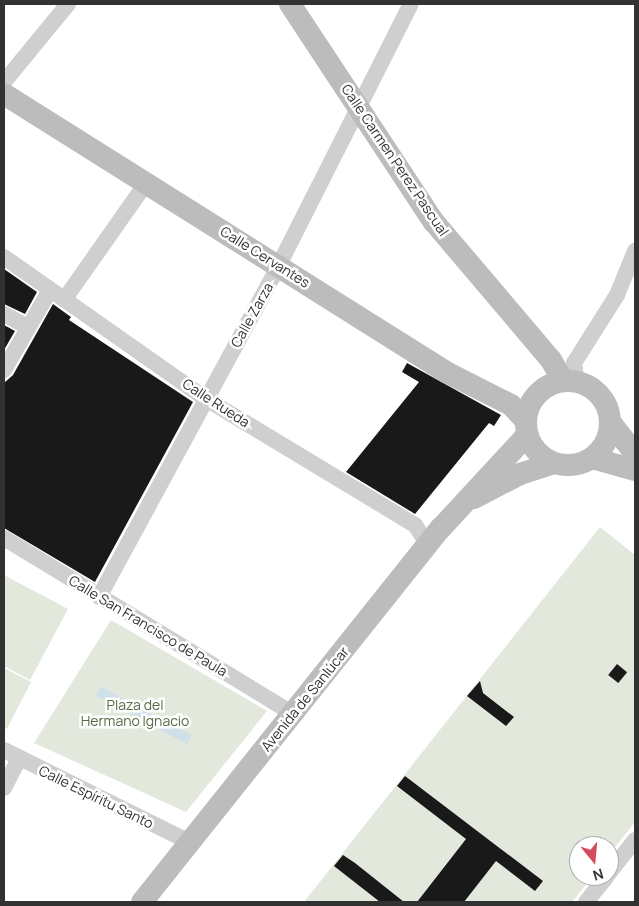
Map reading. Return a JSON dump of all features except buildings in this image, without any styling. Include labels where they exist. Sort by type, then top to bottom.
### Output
[{"type":"street","points":[[4,82],[68,4]]},
{"type":"street","name":"Calle Carmen Perez Pascual","points":[[290,4],[434,222],[550,360],[570,381]]},
{"type":"street","name":"Calle Zarza","points":[[99,596],[279,265],[411,4]]},
{"type":"street","name":"Calle Cervantes","points":[[4,94],[279,265],[446,372],[511,405],[526,427]]},
{"type":"street","points":[[64,300],[147,182]]},
{"type":"street","points":[[570,381],[574,363],[617,295],[635,251]]},
{"type":"street","name":"Calle Rueda","points":[[4,257],[206,399],[415,525],[428,545]]},
{"type":"street","points":[[4,370],[50,290]]},
{"type":"street","points":[[4,314],[27,327]]},
{"type":"street","points":[[471,499],[484,479],[526,427],[537,394],[570,381],[602,397],[611,423],[635,454]]},
{"type":"street","points":[[471,499],[520,474],[553,463],[580,464],[592,458],[605,443],[611,423]]},
{"type":"street","points":[[526,427],[537,452],[553,463]]},
{"type":"street","points":[[592,458],[635,470]]},
{"type":"street","name":"Avenida de Sanlúcar","points":[[142,902],[428,545],[471,499]]},
{"type":"street","name":"Calle San Francisco de Paula","points":[[4,538],[293,714]]},
{"type":"street","name":"Calle Espíritu Santo","points":[[4,750],[190,842]]},
{"type":"street","points":[[4,788],[19,759]]},
{"type":"street","points":[[619,861],[635,840]]},
{"type":"street","points":[[586,902],[599,886]]},
{"type":"green space","points":[[600,527],[635,555],[635,822],[619,842],[619,836],[569,836],[569,886],[585,886],[572,902],[304,902]]},
{"type":"green space","points":[[4,575],[68,609],[30,680],[4,666]]},
{"type":"green space","name":"Plaza del Hermano Ignacio","points":[[111,620],[267,711],[186,812],[34,743]]},
{"type":"green space","points":[[4,668],[31,682],[7,729],[4,727]]},
{"type":"shaded area","points":[[101,687],[192,735],[187,744],[96,696]]}]
